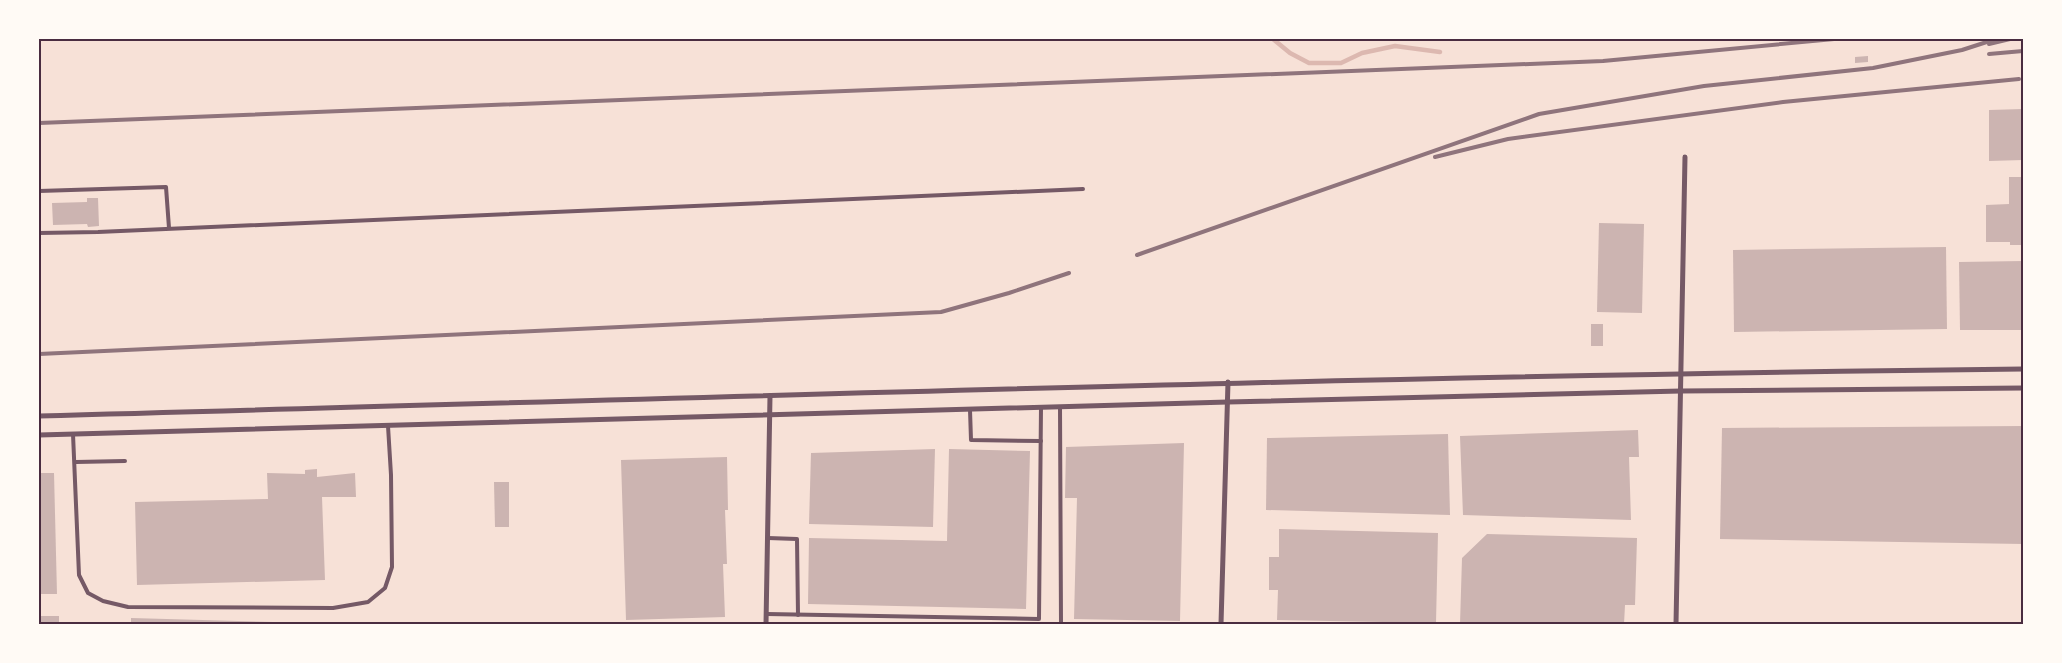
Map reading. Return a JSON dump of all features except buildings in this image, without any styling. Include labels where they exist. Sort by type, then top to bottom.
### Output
[{"type":"street","points":[[1676,624],[1685,157]]},
{"type":"street","points":[[39,416],[1228,382],[1682,372],[2023,369]]},
{"type":"street","points":[[1221,624],[1228,382]]},
{"type":"street","points":[[39,435],[1681,391],[2023,388]]},
{"type":"street","points":[[766,624],[770,396]]},
{"type":"lane","points":[[39,191],[166,187],[169,228]]},
{"type":"lane","points":[[39,233],[1083,189]]},
{"type":"lane","points":[[1060,407],[1061,624]]},
{"type":"lane","points":[[767,614],[1039,619],[1041,408]]},
{"type":"lane","points":[[970,410],[971,440],[1041,441]]},
{"type":"lane","points":[[73,434],[76,462],[80,575],[88,593],[103,601],[128,607],[333,608],[368,602],[385,588],[392,566],[392,476],[388,426]]},
{"type":"lane","points":[[76,462],[125,461]]},
{"type":"lane","points":[[768,538],[798,539],[798,615]]},
{"type":"waterway","points":[[1273,39],[1290,53],[1309,63],[1341,63],[1362,53],[1395,46],[1440,52]]},
{"type":"railway","points":[[39,123],[1603,61],[1834,39]]},
{"type":"railway","points":[[1137,255],[1539,114],[1704,86],[1873,68],[1962,50],[1996,39]]},
{"type":"railway","points":[[1989,44],[2010,39]]},
{"type":"railway","points":[[1989,54],[2023,51]]},
{"type":"railway","points":[[1435,157],[1508,139],[1783,102],[2019,79]]},
{"type":"railway","points":[[39,354],[941,312],[1009,293],[1069,273]]}]
